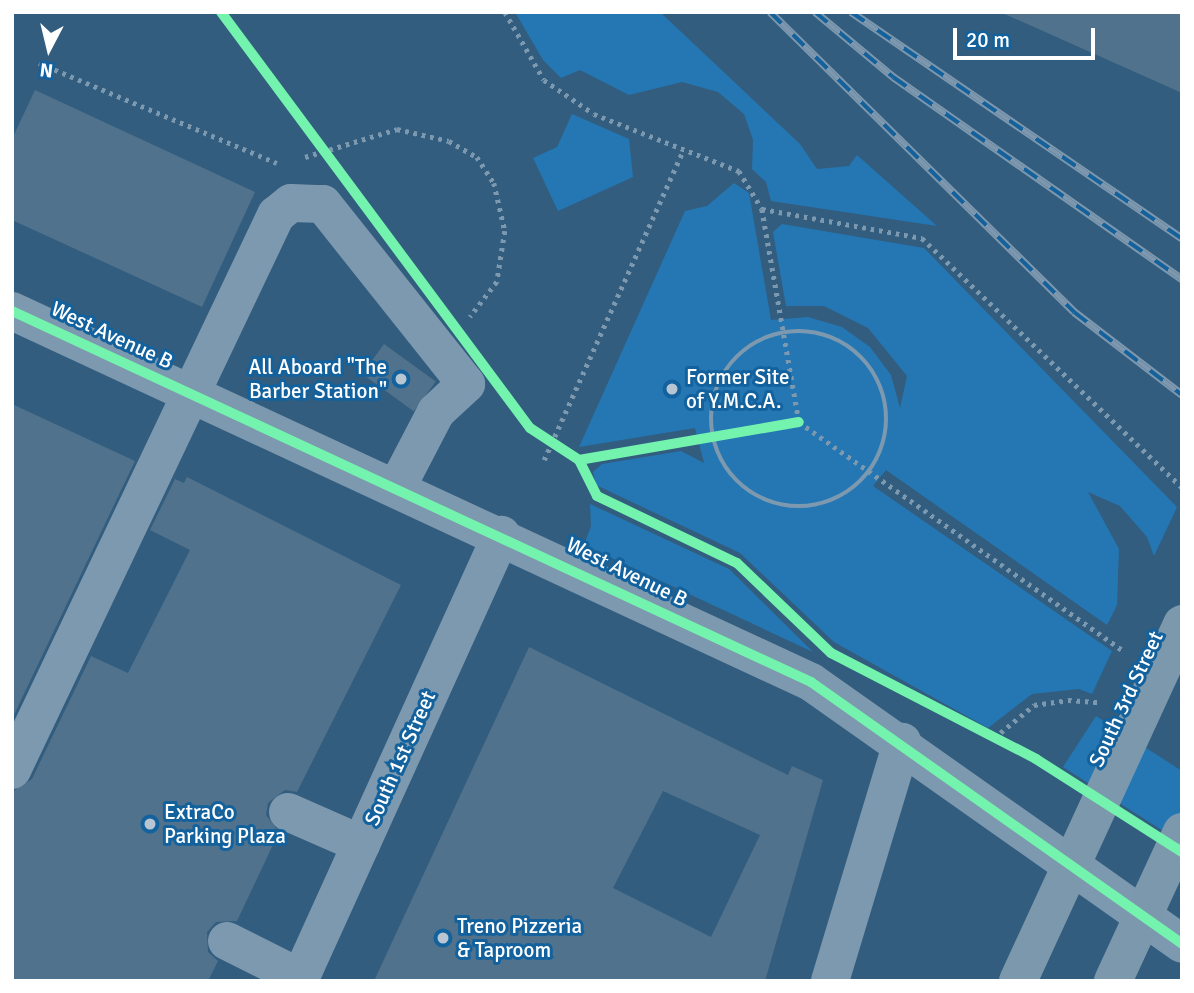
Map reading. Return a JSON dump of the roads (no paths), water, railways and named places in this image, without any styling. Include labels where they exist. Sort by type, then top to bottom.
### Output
[{"type":"main road","name":"South 3rd Street","points":[[1018,981],[1182,624]]},
{"type":"main road","points":[[1113,981],[1182,832]]},
{"type":"street","points":[[12,771],[194,394],[276,215],[291,203],[323,204],[466,384],[436,412],[397,487]]},
{"type":"street","name":"West Avenue B","points":[[12,311],[397,487],[811,682],[902,742],[1182,944]]},
{"type":"street","name":"South 1st Street","points":[[300,979],[501,536]]},
{"type":"street","points":[[830,981],[902,742]]},
{"type":"street","points":[[288,812],[361,844]]},
{"type":"street","points":[[227,941],[300,979]]},
{"type":"railway","points":[[770,12],[1074,312],[1182,395]]},
{"type":"railway","points":[[815,12],[893,77],[1182,279]]},
{"type":"railway","points":[[851,12],[1182,239]]},
{"type":"place","name":"All Aboard \"The Barber Station\"","points":[[401,379]]},
{"type":"place","name":"Former Site of Y.M.C.A.","points":[[672,389]]},
{"type":"place","name":"ExtraCo Parking Plaza","points":[[150,824]]},
{"type":"place","name":"Treno Pizzeria & Taproom","points":[[443,938]]}]
